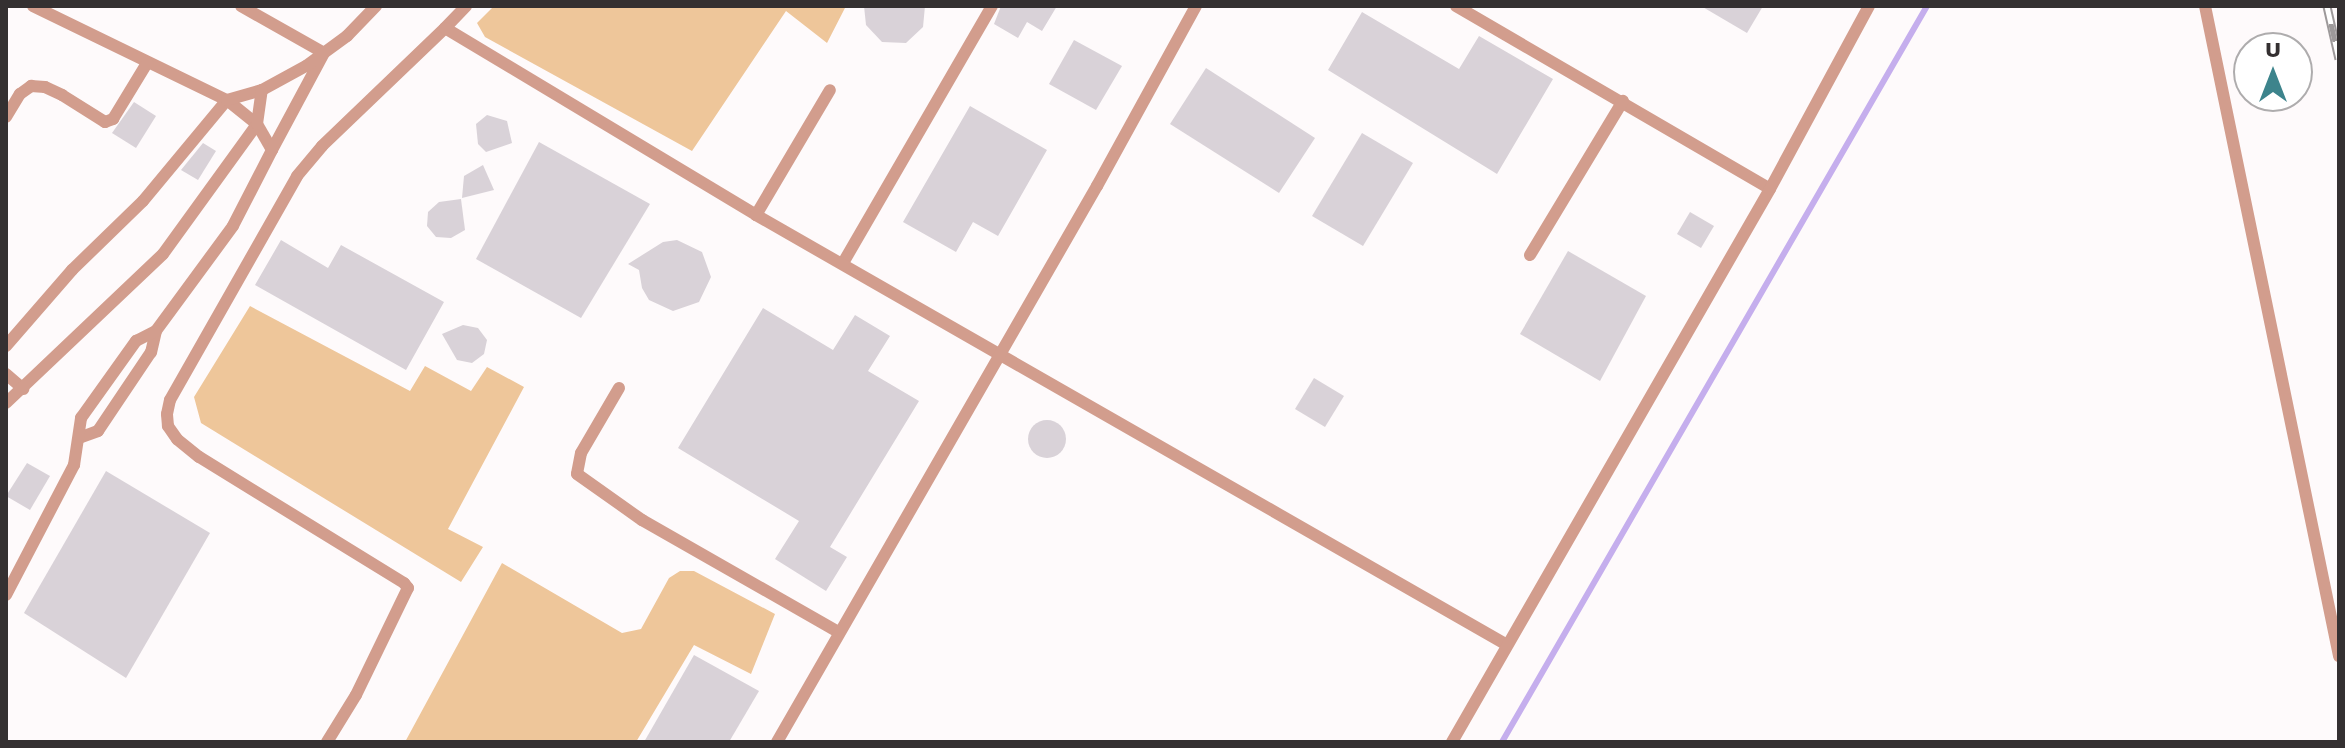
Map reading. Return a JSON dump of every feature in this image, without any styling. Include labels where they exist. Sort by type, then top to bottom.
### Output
[{"type":"lane","points":[[33,6],[227,100],[257,124],[272,150]]},
{"type":"lane","points":[[241,6],[324,53]]},
{"type":"lane","points":[[6,346],[72,270],[143,201],[227,100],[262,90],[324,53],[376,6]]},
{"type":"lane","points":[[327,742],[356,695],[408,588],[199,457],[177,439],[168,426],[167,414],[170,400],[297,176],[322,146],[466,6]]},
{"type":"lane","points":[[843,263],[992,6]]},
{"type":"lane","points":[[777,742],[1196,6]]},
{"type":"lane","points":[[1456,6],[1770,189]]},
{"type":"lane","points":[[1452,742],[1770,189],[1869,6]]},
{"type":"lane","points":[[2205,6],[2339,656]]},
{"type":"lane","points":[[445,28],[756,215],[1507,645]]},
{"type":"lane","points":[[79,438],[98,431],[151,352],[156,331],[233,226],[324,53]]},
{"type":"lane","points":[[6,117],[20,94],[31,86],[62,95],[105,122],[113,119],[147,63]]},
{"type":"lane","points":[[6,403],[163,254],[257,124],[262,90]]},
{"type":"lane","points":[[756,215],[830,90]]},
{"type":"lane","points":[[1530,255],[1623,101]]},
{"type":"lane","points":[[6,595],[74,465],[81,418],[136,341],[156,331]]},
{"type":"lane","points":[[6,374],[23,389]]},
{"type":"lane","points":[[619,388],[581,453],[577,474],[642,520],[838,632]]},
{"type":"shaded area","points":[[494,6],[846,6],[827,43],[786,11],[692,151],[485,37],[477,23]]},
{"type":"shaded area","points":[[250,306],[410,391],[425,366],[471,391],[487,367],[524,387],[448,529],[483,547],[461,582],[201,423],[194,397]]},
{"type":"shaded area","points":[[502,563],[622,633],[641,629],[669,578],[680,571],[694,571],[775,614],[751,674],[694,645],[636,742],[405,742]]},
{"type":"building","points":[[864,6],[925,6],[923,27],[906,43],[882,42],[866,25]]},
{"type":"building","points":[[1001,6],[1057,6],[1042,31],[1027,22],[1018,38],[994,24]]},
{"type":"building","points":[[1701,6],[1763,6],[1747,33]]},
{"type":"building","points":[[1362,12],[1459,69],[1479,36],[1553,79],[1497,174],[1328,70]]},
{"type":"building","points":[[1074,40],[1122,66],[1096,110],[1049,84]]},
{"type":"building","points":[[1206,68],[1315,138],[1279,193],[1170,124]]},
{"type":"building","points":[[134,102],[156,116],[136,148],[112,133]]},
{"type":"building","points":[[970,106],[1047,150],[998,236],[973,222],[956,252],[903,222]]},
{"type":"building","points":[[487,115],[507,121],[512,143],[486,152],[478,144],[476,124]]},
{"type":"building","points":[[1362,133],[1413,163],[1363,246],[1312,216]]},
{"type":"building","points":[[539,142],[650,204],[581,318],[476,259]]},
{"type":"building","points":[[203,143],[216,151],[198,180],[181,170]]},
{"type":"building","points":[[483,165],[494,190],[462,198],[464,176]]},
{"type":"building","points":[[461,199],[465,230],[451,238],[436,237],[427,226],[428,212],[439,202]]},
{"type":"building","points":[[1690,212],[1714,226],[1701,248],[1677,234]]},
{"type":"building","points":[[281,240],[328,268],[341,245],[444,302],[406,370],[255,285]]},
{"type":"building","points":[[677,240],[702,252],[711,277],[699,302],[673,311],[649,300],[642,288],[639,270],[628,264],[663,242]]},
{"type":"building","points":[[1568,251],[1646,296],[1600,381],[1520,334]]},
{"type":"building","points":[[763,308],[833,350],[855,315],[890,336],[868,371],[919,401],[830,547],[847,557],[826,591],[775,559],[799,521],[678,448]]},
{"type":"building","points":[[463,325],[478,328],[487,340],[484,354],[472,363],[457,360],[442,334]]},
{"type":"building","points":[[1314,378],[1344,396],[1325,427],[1295,409]]},
{"type":"building","points":[[1047,420],[1060,426],[1066,439],[1060,452],[1047,458],[1034,452],[1028,439],[1034,426]]},
{"type":"building","points":[[27,463],[50,476],[30,510],[6,496]]},
{"type":"building","points":[[106,471],[210,533],[126,678],[24,613]]},
{"type":"building","points":[[694,655],[759,691],[729,742],[644,742]]},
{"type":"waterway","points":[[1502,742],[1927,6]]},
{"type":"railway","points":[[2327,6],[2339,59]]}]
